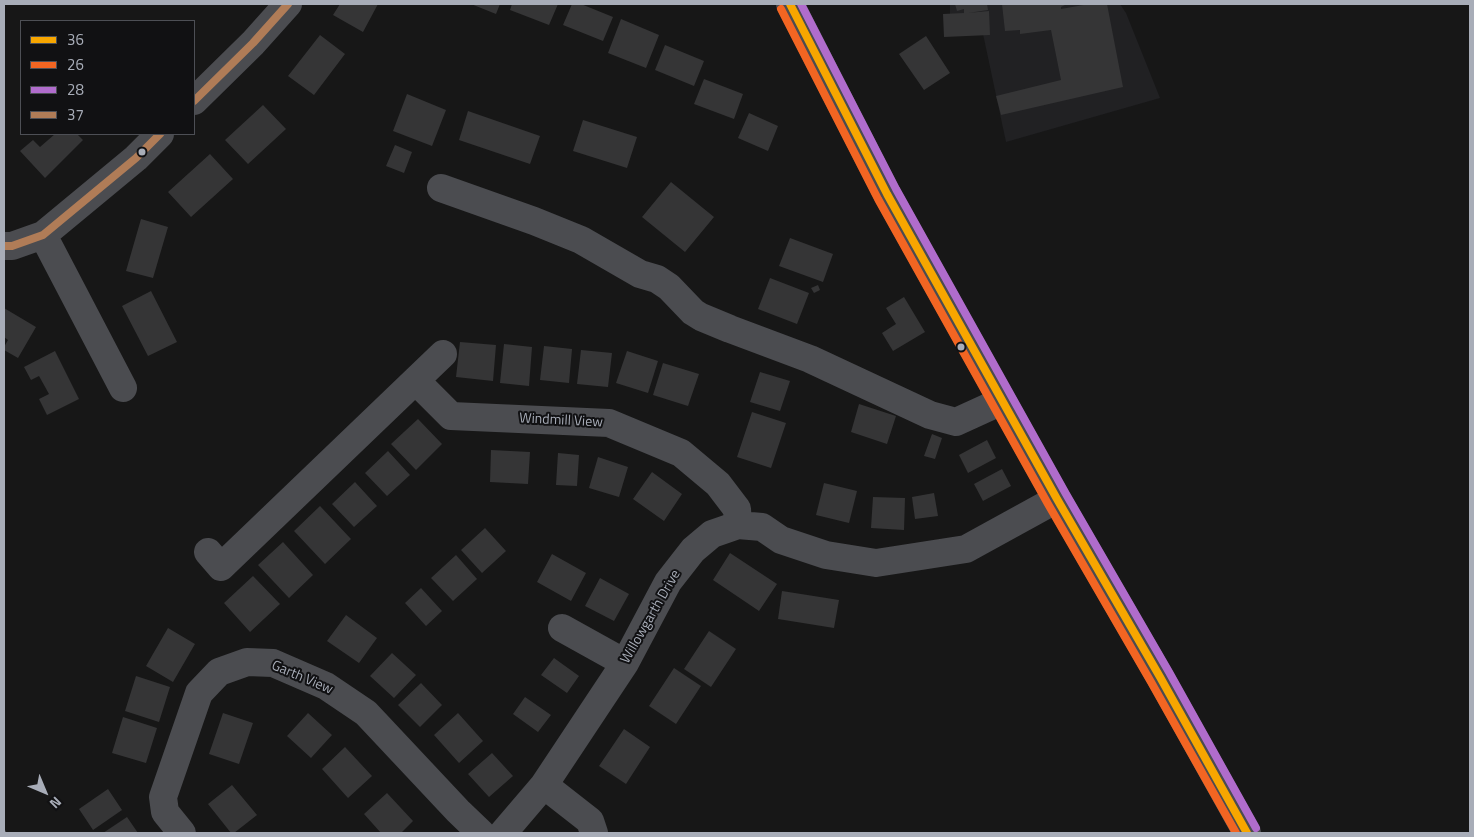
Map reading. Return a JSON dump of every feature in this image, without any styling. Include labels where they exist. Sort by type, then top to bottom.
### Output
[{"type":"street","points":[[195,100],[254,43],[288,4]]},
{"type":"street","points":[[790,4],[887,194],[1057,499],[1160,677],[1247,833]]},
{"type":"street","points":[[4,246],[12,246],[43,235],[136,158],[159,135]]},
{"type":"street","points":[[441,188],[581,240],[640,274],[657,279],[669,287],[701,317],[810,359],[930,414],[956,422],[1002,401]]},
{"type":"street","points":[[43,235],[123,388]]},
{"type":"street","points":[[208,552],[221,566],[443,354]]},
{"type":"street","name":"Windmill View","points":[[416,381],[450,416],[609,423],[681,454],[718,484],[737,509],[738,525]]},
{"type":"street","name":"Willowgarth Drive","points":[[503,833],[544,785],[625,663],[668,582],[693,550],[712,534],[738,525],[762,527],[781,540],[826,555],[876,563],[966,548],[1057,499]]},
{"type":"street","points":[[562,628],[625,663]]},
{"type":"street","name":"Garth View","points":[[182,833],[165,812],[163,797],[199,693],[220,672],[246,662],[273,663],[309,678],[326,686],[366,713],[458,811],[482,833]]},
{"type":"street","points":[[544,785],[590,821],[594,833]]},
{"type":"shaded area","points":[[950,4],[1120,4],[1126,13],[1160,98],[1006,142],[983,34],[950,25]]},
{"type":"building","points":[[340,4],[378,4],[363,32],[333,15]]},
{"type":"building","points":[[471,4],[500,4],[496,14]]},
{"type":"building","points":[[512,4],[558,4],[549,25],[510,10]]},
{"type":"building","points":[[572,4],[581,4],[613,17],[603,41],[563,25]]},
{"type":"building","points":[[955,4],[987,4],[988,10],[968,13],[989,11],[990,35],[944,37],[943,14],[964,13],[964,9],[957,11]]},
{"type":"building","points":[[1002,4],[1067,4],[1061,7],[1061,9],[1089,4],[1107,4],[1123,87],[1001,115],[996,96],[1061,80],[1051,30],[1020,34],[1020,30],[1005,31]]},
{"type":"building","points":[[621,19],[659,35],[646,68],[608,53]]},
{"type":"building","points":[[320,35],[345,54],[314,95],[288,76]]},
{"type":"building","points":[[926,36],[950,73],[924,90],[899,54]]},
{"type":"building","points":[[665,45],[704,61],[694,86],[655,70]]},
{"type":"building","points":[[704,79],[743,94],[734,119],[694,104]]},
{"type":"building","points":[[407,94],[446,110],[432,146],[393,131]]},
{"type":"building","points":[[263,105],[286,129],[248,164],[225,140]]},
{"type":"building","points":[[468,111],[540,136],[530,164],[459,140]]},
{"type":"building","points":[[749,113],[778,126],[768,151],[738,138]]},
{"type":"building","points":[[583,120],[637,137],[627,168],[573,151]]},
{"type":"building","points":[[54,135],[78,135],[83,140],[45,178],[20,151],[33,140],[40,147]]},
{"type":"building","points":[[395,145],[412,152],[404,173],[386,166]]},
{"type":"building","points":[[210,154],[233,179],[191,217],[168,192]]},
{"type":"building","points":[[671,182],[714,217],[685,252],[642,217]]},
{"type":"building","points":[[141,219],[168,227],[153,278],[126,271]]},
{"type":"building","points":[[790,238],[833,254],[823,282],[779,266]]},
{"type":"building","points":[[770,278],[809,293],[797,324],[758,309]]},
{"type":"building","points":[[818,285],[820,290],[814,293],[811,288]]},
{"type":"building","points":[[151,291],[177,342],[148,356],[122,306]]},
{"type":"building","points":[[904,297],[925,332],[893,351],[882,333],[896,324],[886,308]]},
{"type":"building","points":[[4,308],[36,327],[18,358],[4,350],[8,340],[4,337]]},
{"type":"building","points":[[460,342],[496,345],[493,381],[456,377]]},
{"type":"building","points":[[504,344],[532,347],[529,386],[500,383]]},
{"type":"building","points":[[544,346],[572,349],[569,383],[540,380]]},
{"type":"building","points":[[581,350],[612,353],[608,387],[577,384]]},
{"type":"building","points":[[55,351],[79,399],[47,415],[39,399],[49,394],[39,376],[31,380],[24,367]]},
{"type":"building","points":[[627,351],[658,361],[648,393],[616,383]]},
{"type":"building","points":[[663,363],[699,374],[688,406],[653,395]]},
{"type":"building","points":[[760,372],[790,381],[780,411],[750,402]]},
{"type":"building","points":[[859,404],[896,416],[887,444],[851,432]]},
{"type":"building","points":[[752,412],[786,423],[771,468],[737,457]]},
{"type":"building","points":[[418,419],[442,444],[416,470],[391,444]]},
{"type":"building","points":[[932,434],[942,438],[935,459],[924,456]]},
{"type":"building","points":[[987,440],[996,458],[968,473],[959,455]]},
{"type":"building","points":[[491,450],[530,452],[528,484],[490,482]]},
{"type":"building","points":[[388,451],[410,475],[387,496],[365,473]]},
{"type":"building","points":[[558,453],[579,455],[577,486],[556,485]]},
{"type":"building","points":[[598,457],[628,467],[619,497],[589,488]]},
{"type":"building","points":[[1002,469],[1011,486],[983,501],[974,484]]},
{"type":"building","points":[[652,472],[682,494],[664,521],[633,499]]},
{"type":"building","points":[[355,482],[377,506],[354,527],[332,504]]},
{"type":"building","points":[[824,483],[857,491],[849,523],[816,515]]},
{"type":"building","points":[[934,493],[938,516],[915,519],[912,497]]},
{"type":"building","points":[[873,497],[905,498],[904,530],[871,528]]},
{"type":"building","points":[[320,506],[351,539],[325,564],[294,531]]},
{"type":"building","points":[[485,528],[506,551],[482,573],[461,550]]},
{"type":"building","points":[[283,542],[313,575],[289,598],[258,565]]},
{"type":"building","points":[[730,553],[777,584],[759,611],[713,580]]},
{"type":"building","points":[[552,554],[586,573],[571,601],[537,582]]},
{"type":"building","points":[[456,555],[477,579],[453,601],[431,578]]},
{"type":"building","points":[[253,576],[280,604],[250,632],[224,603]]},
{"type":"building","points":[[600,578],[629,594],[614,621],[585,606]]},
{"type":"building","points":[[421,588],[442,611],[426,626],[405,603]]},
{"type":"building","points":[[782,591],[839,600],[834,628],[778,619]]},
{"type":"building","points":[[346,615],[377,638],[359,663],[327,641]]},
{"type":"building","points":[[168,628],[195,644],[173,682],[146,666]]},
{"type":"building","points":[[709,631],[736,649],[711,687],[684,669]]},
{"type":"building","points":[[392,653],[416,675],[394,698],[370,676]]},
{"type":"building","points":[[554,658],[579,676],[567,693],[541,675]]},
{"type":"building","points":[[674,668],[701,686],[676,724],[649,706]]},
{"type":"building","points":[[136,676],[170,687],[159,722],[125,711]]},
{"type":"building","points":[[421,683],[442,705],[420,727],[398,705]]},
{"type":"building","points":[[525,697],[551,715],[538,732],[513,714]]},
{"type":"building","points":[[223,713],[253,723],[239,764],[209,754]]},
{"type":"building","points":[[308,713],[332,735],[311,758],[287,736]]},
{"type":"building","points":[[458,713],[483,741],[459,763],[434,735]]},
{"type":"building","points":[[123,717],[157,728],[146,763],[112,753]]},
{"type":"building","points":[[624,729],[650,747],[626,784],[599,766]]},
{"type":"building","points":[[345,747],[372,776],[348,798],[322,769]]},
{"type":"building","points":[[492,753],[513,776],[489,797],[468,774]]},
{"type":"building","points":[[232,785],[257,815],[234,833],[231,833],[208,804]]},
{"type":"building","points":[[108,789],[122,810],[93,830],[79,809]]},
{"type":"building","points":[[387,793],[413,821],[401,833],[381,833],[364,814]]},
{"type":"building","points":[[127,817],[138,833],[103,833]]},
{"type":"transit line","name":"37","points":[[195,100],[253,43],[288,4]]},
{"type":"transit line","name":"36","points":[[790,4],[887,194],[1057,499],[1160,677],[1247,833]]},
{"type":"transit line","name":"28","points":[[801,4],[896,189],[1066,494],[1169,672],[1256,828]]},
{"type":"transit line","name":"26","points":[[781,9],[878,199],[1048,504],[1236,833]]},
{"type":"transit line","name":"37","points":[[4,246],[12,246],[43,235],[136,158],[159,135]]}]
